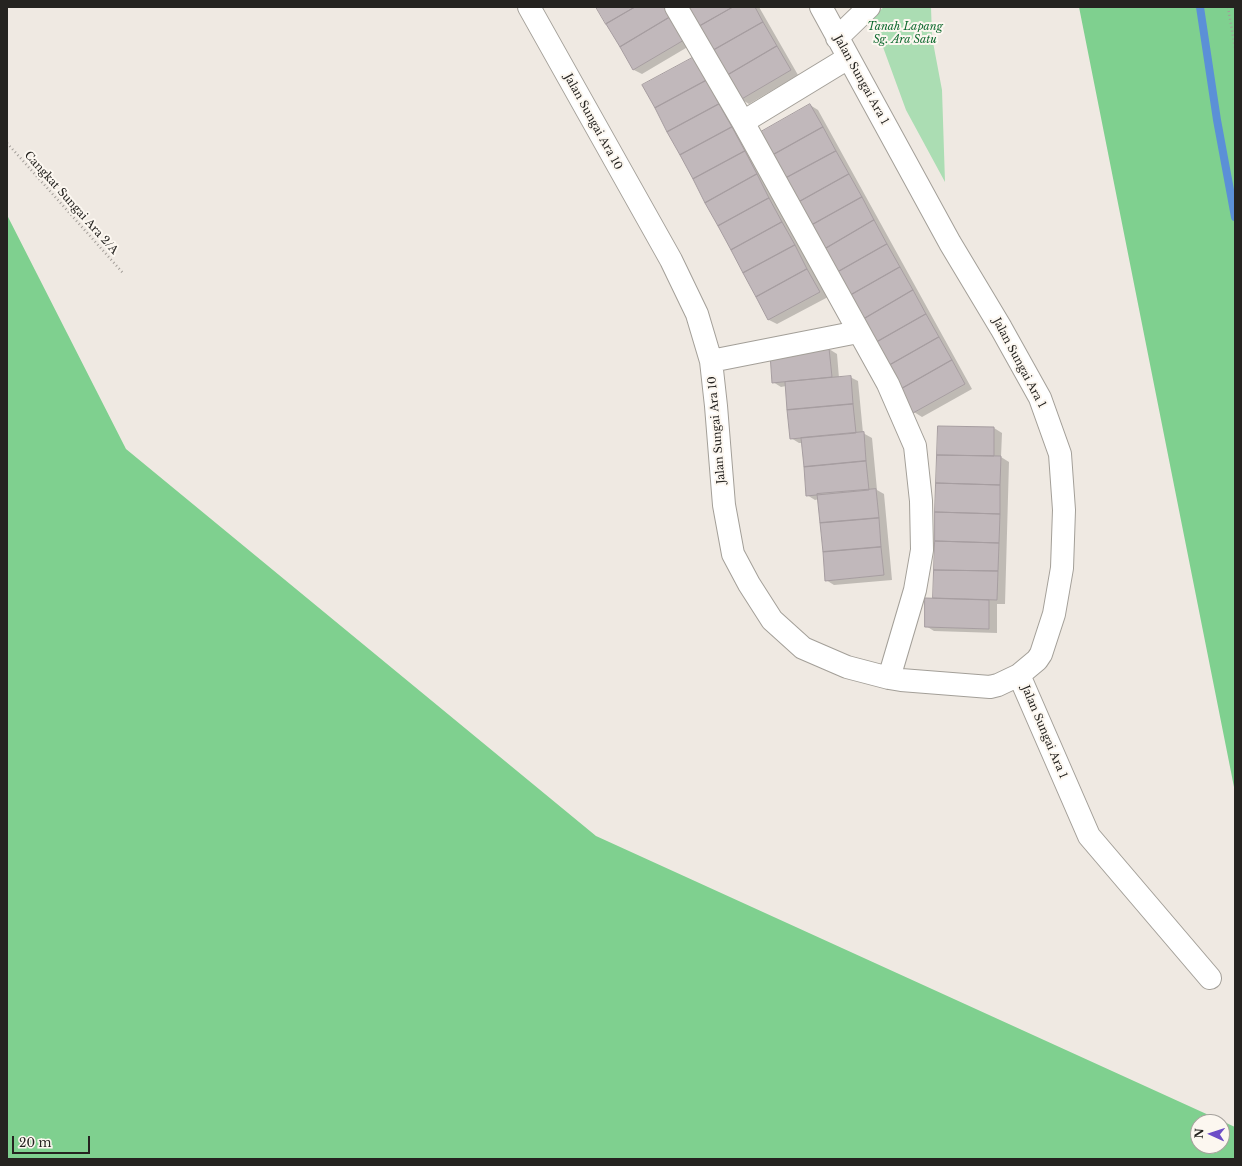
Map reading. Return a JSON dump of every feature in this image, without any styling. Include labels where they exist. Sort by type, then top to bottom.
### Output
[{"type":"street","name":"Jalan Sungai Ara 10","points":[[528,7],[671,260],[697,314],[711,361],[724,505],[734,554],[749,584],[772,620],[803,648],[847,667],[889,678],[990,687],[998,685],[1019,675]]},
{"type":"street","points":[[676,7],[743,122],[888,384],[915,446],[921,501],[922,550],[915,590],[889,678]]},
{"type":"street","name":"Jalan Sungai Ara 1","points":[[821,7],[950,243],[1001,328],[1040,398],[1060,454],[1064,510],[1062,568],[1054,614],[1041,654],[1037,660],[1019,675],[1089,836],[1210,978]]},
{"type":"street","points":[[837,38],[869,7]]},
{"type":"street","points":[[743,122],[848,58]]},
{"type":"street","points":[[711,361],[858,332]]},
{"type":"path","points":[[1228,7],[1235,48]]},
{"type":"path","name":"Cangkat Sungai Ara 2/A","points":[[7,143],[123,273]]},
{"type":"green space","name":"Tanah Lapang Sg. Ara Satu","points":[[884,7],[931,7],[932,37],[942,90],[945,182],[906,110],[872,17]]},
{"type":"green space","points":[[1079,7],[1235,7],[1235,792]]},
{"type":"green space","points":[[7,215],[126,449],[596,836],[1206,1114],[1190,1114],[1190,1154],[1230,1154],[1230,1125],[1235,1127],[1235,1159],[7,1159]]},
{"type":"building","points":[[596,7],[635,7],[606,24]]},
{"type":"building","points":[[635,7],[665,7],[670,17],[620,47],[606,24]]},
{"type":"building","points":[[687,7],[733,7],[698,27]]},
{"type":"building","points":[[733,7],[755,7],[763,22],[712,51],[698,27]]},
{"type":"building","points":[[670,17],[684,40],[633,70],[620,47]]},
{"type":"building","points":[[763,22],[777,46],[726,76],[712,51]]},
{"type":"building","points":[[777,46],[791,70],[740,100],[726,76]]},
{"type":"building","points":[[694,57],[707,80],[655,108],[642,85]]},
{"type":"building","points":[[707,80],[719,104],[667,132],[655,108]]},
{"type":"building","points":[[719,104],[732,127],[680,155],[667,132]]},
{"type":"building","points":[[810,104],[823,127],[771,156],[759,133]]},
{"type":"building","points":[[732,127],[745,151],[693,179],[680,155]]},
{"type":"building","points":[[823,127],[836,151],[784,179],[771,156]]},
{"type":"building","points":[[745,151],[757,174],[705,203],[693,179]]},
{"type":"building","points":[[836,151],[849,174],[797,203],[784,179]]},
{"type":"building","points":[[757,174],[769,198],[718,226],[705,203]]},
{"type":"building","points":[[849,174],[862,197],[810,226],[797,203]]},
{"type":"building","points":[[862,197],[874,220],[823,250],[810,226]]},
{"type":"building","points":[[769,198],[782,222],[731,250],[718,226]]},
{"type":"building","points":[[874,220],[887,244],[836,273],[823,250]]},
{"type":"building","points":[[782,222],[795,245],[743,273],[731,250]]},
{"type":"building","points":[[887,244],[900,267],[849,296],[836,273]]},
{"type":"building","points":[[795,245],[807,269],[756,297],[743,273]]},
{"type":"building","points":[[900,267],[913,290],[862,320],[849,296]]},
{"type":"building","points":[[807,269],[820,292],[768,320],[756,297]]},
{"type":"building","points":[[913,290],[926,314],[875,343],[862,320]]},
{"type":"building","points":[[926,314],[939,337],[888,366],[875,343]]},
{"type":"building","points":[[939,337],[952,360],[901,389],[888,366]]},
{"type":"building","points":[[829,348],[832,377],[772,383],[770,354]]},
{"type":"building","points":[[952,360],[965,384],[913,413],[901,389]]},
{"type":"building","points":[[851,376],[853,404],[787,410],[785,382]]},
{"type":"building","points":[[853,404],[856,433],[790,439],[787,410]]},
{"type":"building","points":[[938,426],[994,427],[994,456],[937,455]]},
{"type":"building","points":[[864,432],[866,461],[804,467],[801,438]]},
{"type":"building","points":[[937,455],[1001,456],[1000,485],[936,483]]},
{"type":"building","points":[[866,461],[869,490],[806,496],[804,467]]},
{"type":"building","points":[[936,483],[1000,485],[1000,514],[935,512]]},
{"type":"building","points":[[876,489],[879,518],[820,523],[817,494]]},
{"type":"building","points":[[935,512],[1000,514],[999,543],[935,541]]},
{"type":"building","points":[[879,518],[881,547],[823,552],[820,523]]},
{"type":"building","points":[[935,541],[999,543],[998,571],[934,570]]},
{"type":"building","points":[[881,547],[884,575],[825,581],[823,552]]},
{"type":"building","points":[[934,570],[998,571],[997,600],[933,598]]},
{"type":"building","points":[[925,598],[989,600],[989,629],[925,627]]},
{"type":"waterway","points":[[1200,7],[1217,120],[1235,217]]}]
